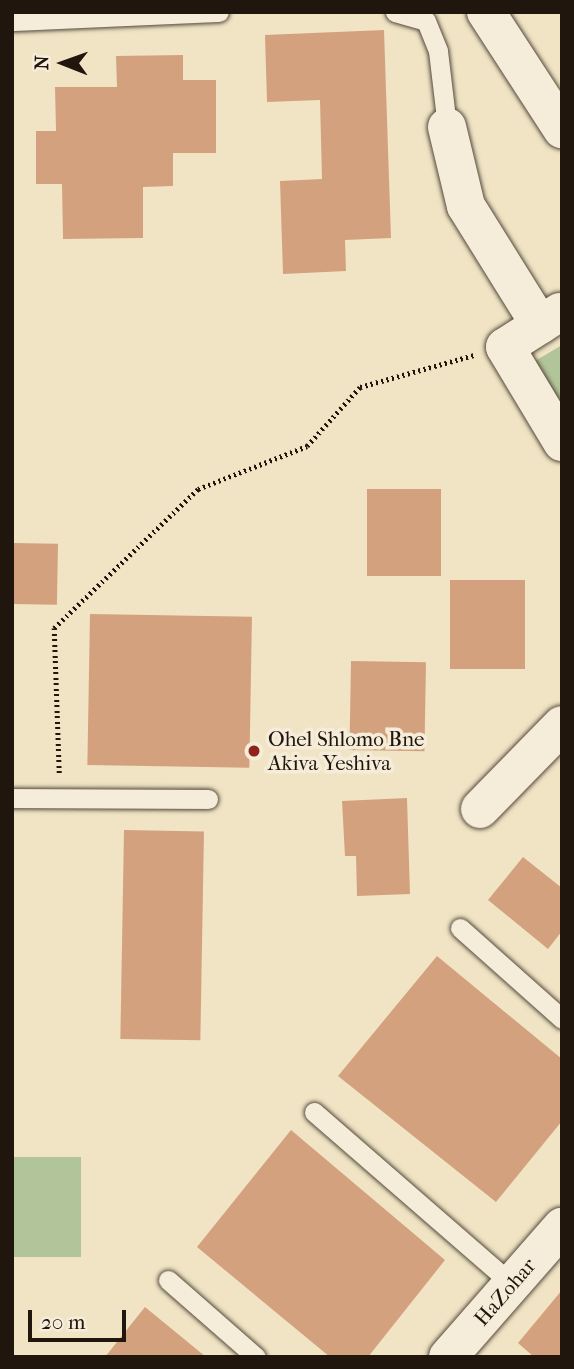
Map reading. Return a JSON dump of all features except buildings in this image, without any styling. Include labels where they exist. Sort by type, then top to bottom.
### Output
[{"type":"street","points":[[486,12],[562,129]]},
{"type":"street","points":[[447,127],[466,205],[551,318],[505,347],[562,442]]},
{"type":"street","points":[[480,809],[562,725]]},
{"type":"street","name":"HaZohar","points":[[448,1357],[562,1227]]},
{"type":"lane","points":[[12,21],[219,12]]},
{"type":"lane","points":[[394,12],[426,21],[438,51],[447,127]]},
{"type":"lane","points":[[12,798],[208,799]]},
{"type":"lane","points":[[460,928],[562,1018]]},
{"type":"lane","points":[[314,1112],[512,1284]]},
{"type":"lane","points":[[168,1280],[256,1357]]},
{"type":"path","points":[[61,798],[54,628],[198,489],[307,446],[360,387],[505,347]]},
{"type":"green space","points":[[562,345],[562,406],[535,361]]},
{"type":"green space","points":[[12,1157],[81,1157],[81,1257],[12,1257]]},
{"type":"place","name":"Ohel Shlomo Bne Akiva Yeshiva","points":[[254,751]]}]
